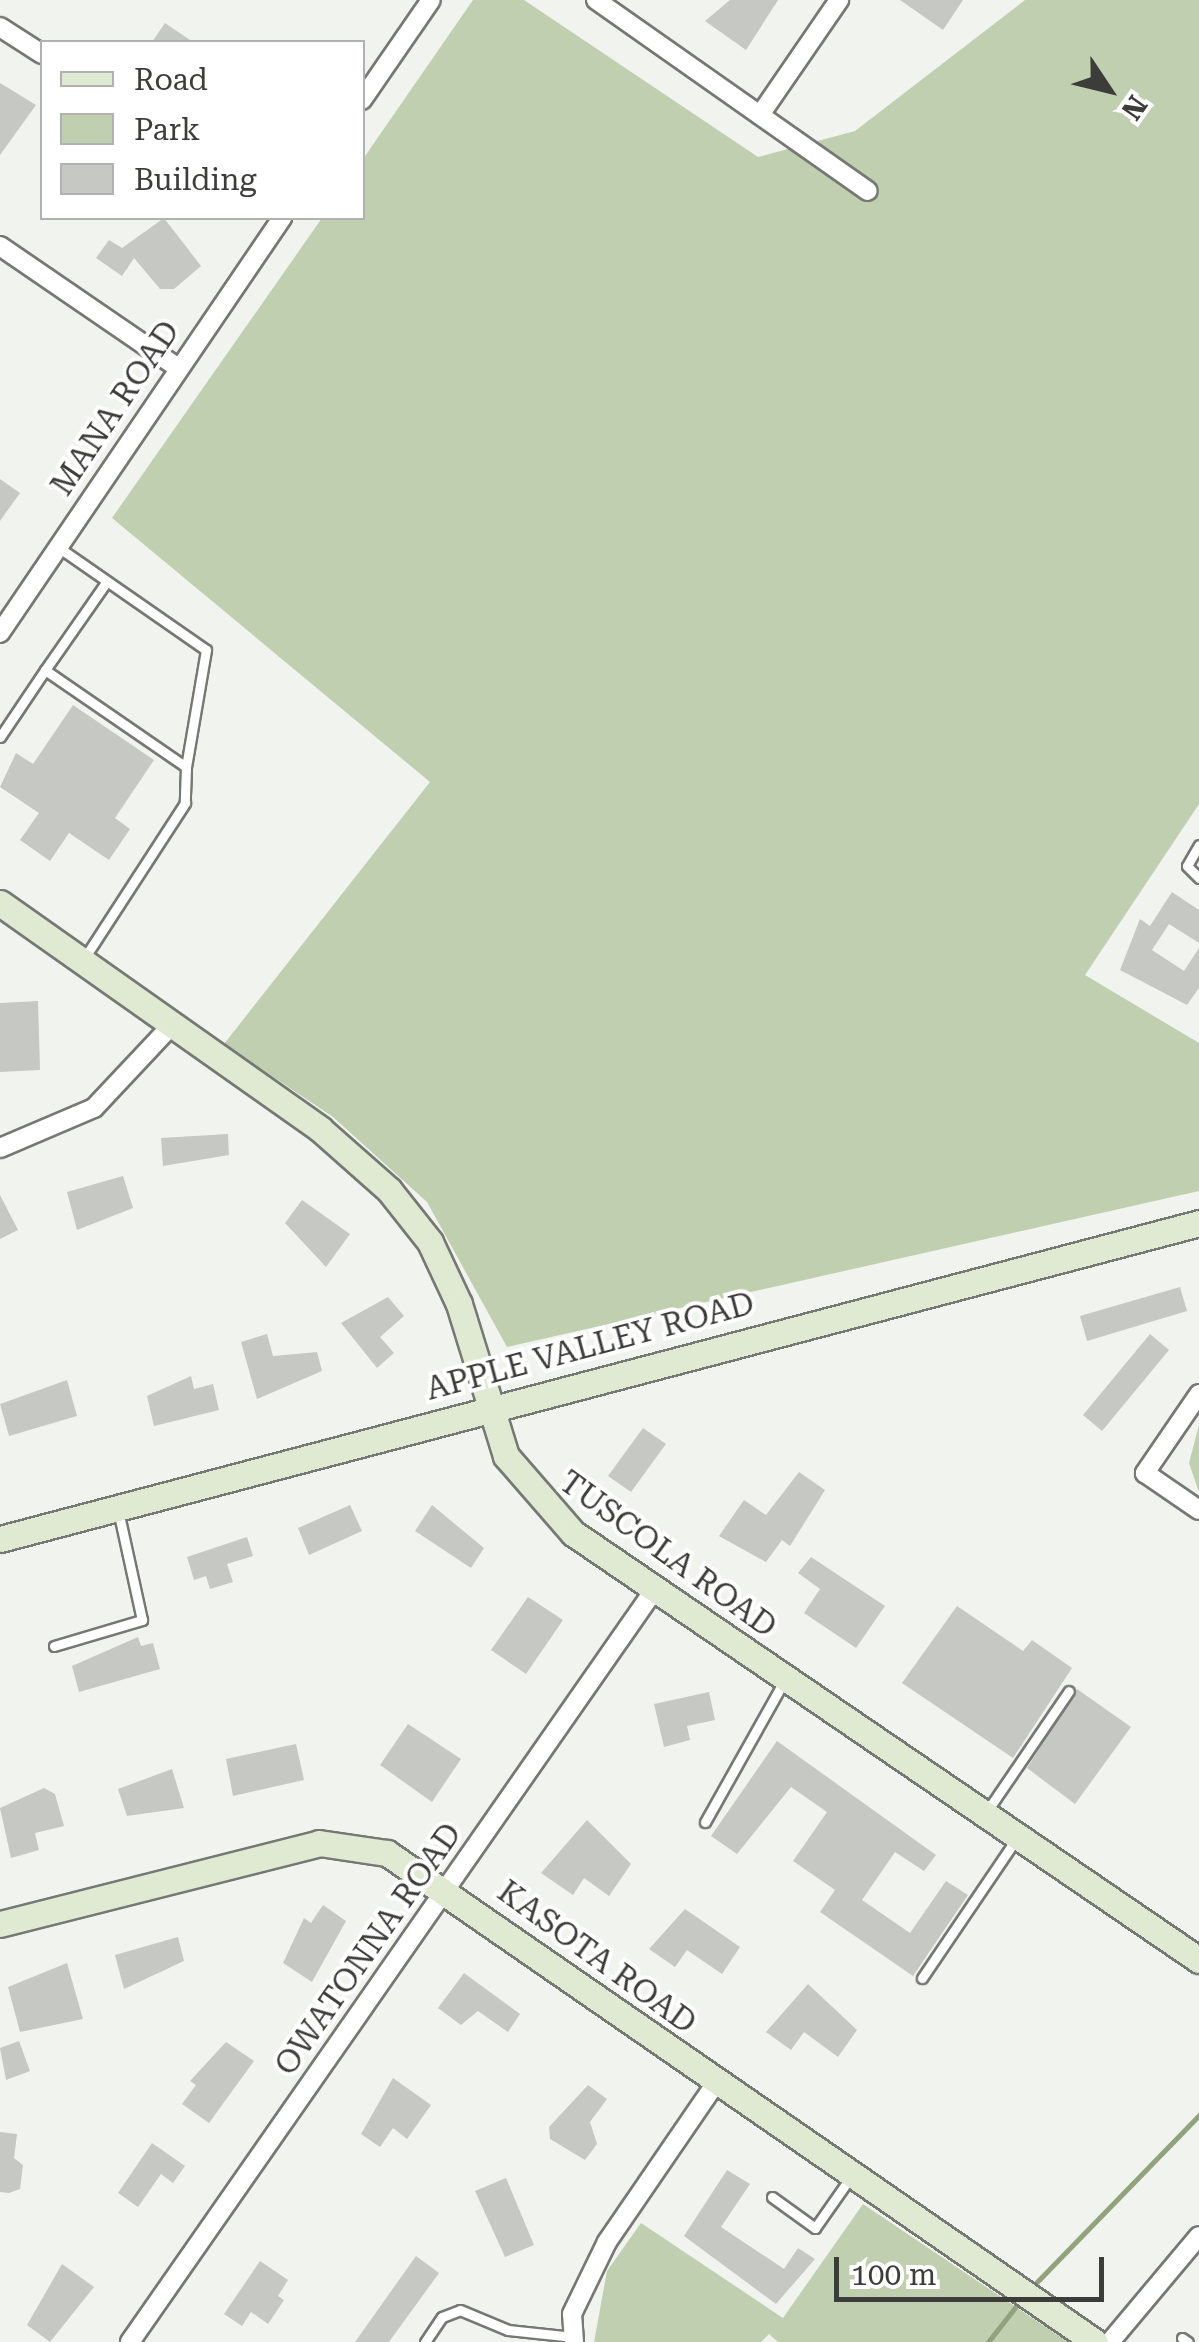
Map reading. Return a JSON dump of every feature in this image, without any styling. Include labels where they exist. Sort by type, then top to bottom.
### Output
[{"type":"street","points":[[365,96],[431,0]]},
{"type":"street","points":[[596,0],[868,191]]},
{"type":"street","points":[[760,116],[839,0]]},
{"type":"street","points":[[0,27],[40,53]]},
{"type":"street","name":"MANA ROAD","points":[[0,633],[280,220]]},
{"type":"street","points":[[0,246],[178,368]]},
{"type":"street","name":"TUSCOLA ROAD","points":[[0,903],[173,1024],[389,1190],[430,1242],[491,1408],[532,1496],[654,1589],[1199,1960]]},
{"type":"street","points":[[0,1148],[94,1108],[173,1024]]},
{"type":"street","name":"APPLE VALLEY ROAD","points":[[0,1539],[1199,1222]]},
{"type":"street","points":[[1199,1394],[1144,1473],[1199,1510]]},
{"type":"street","name":"OWATONNA ROAD","points":[[130,2342],[654,1589]]},
{"type":"street","name":"KASOTA ROAD","points":[[0,1924],[319,1843],[387,1853],[448,1888],[715,2084],[1095,2342]]},
{"type":"street","points":[[574,2339],[572,2314],[607,2242],[715,2084]]},
{"type":"street","points":[[1110,2342],[1199,2236]]},
{"type":"lane","points":[[58,547],[206,650],[186,767],[185,803],[83,960]]},
{"type":"lane","points":[[0,737],[106,581]]},
{"type":"lane","points":[[45,670],[186,767]]},
{"type":"lane","points":[[1199,845],[1187,866],[1199,878]]},
{"type":"lane","points":[[54,1646],[142,1620],[117,1508]]},
{"type":"lane","points":[[705,1822],[785,1678]]},
{"type":"lane","points":[[985,1814],[1070,1691]]},
{"type":"lane","points":[[922,1978],[1018,1836]]},
{"type":"lane","points":[[772,2197],[815,2228],[851,2176]]},
{"type":"lane","points":[[425,2342],[442,2317],[460,2310],[508,2330],[574,2339]]},
{"type":"green space","points":[[473,0],[524,0],[758,157],[855,131],[1025,0],[1199,0],[1199,804],[1085,975],[1199,1043],[1199,1191],[507,1347],[427,1202],[333,1117],[224,1044],[430,782],[112,518],[321,220],[365,220],[365,156]]},
{"type":"green space","points":[[1199,1425],[1199,1492],[1189,1463]]},
{"type":"green space","points":[[863,2204],[1068,2342],[778,2342],[769,2334],[761,2342],[594,2342],[607,2271],[641,2223],[783,2318]]},
{"type":"building","points":[[730,0],[778,0],[746,50],[705,21]]},
{"type":"building","points":[[900,0],[963,0],[943,30]]},
{"type":"building","points":[[165,23],[190,40],[153,40]]},
{"type":"building","points":[[0,83],[36,105],[0,155]]},
{"type":"building","points":[[166,220],[201,266],[174,289],[160,289],[134,258],[122,276],[96,258],[109,240],[122,248]]},
{"type":"building","points":[[0,479],[20,493],[0,521]]},
{"type":"building","points":[[73,705],[154,760],[115,818],[130,829],[109,860],[69,833],[50,861],[20,840],[39,813],[0,787],[16,753],[33,764]]},
{"type":"building","points":[[1172,892],[1199,910],[1199,943],[1169,924],[1152,950],[1184,971],[1199,948],[1199,988],[1187,1005],[1120,970],[1140,919],[1150,926]]},
{"type":"building","points":[[38,1001],[40,1070],[0,1072],[0,1003]]},
{"type":"building","points":[[228,1134],[229,1155],[163,1166],[161,1138]]},
{"type":"building","points":[[123,1176],[133,1208],[77,1230],[67,1192]]},
{"type":"building","points":[[0,1195],[18,1230],[0,1239]]},
{"type":"building","points":[[302,1200],[350,1234],[326,1267],[285,1223]]},
{"type":"building","points":[[1180,1287],[1187,1311],[1087,1341],[1080,1316]]},
{"type":"building","points":[[388,1297],[404,1316],[380,1337],[394,1353],[377,1368],[341,1323]]},
{"type":"building","points":[[267,1334],[273,1356],[317,1352],[322,1371],[257,1399],[241,1342]]},
{"type":"building","points":[[1150,1334],[1169,1350],[1102,1431],[1083,1415]]},
{"type":"building","points":[[191,1376],[194,1389],[213,1384],[219,1410],[154,1426],[147,1396]]},
{"type":"building","points":[[67,1380],[77,1416],[9,1436],[0,1404]]},
{"type":"building","points":[[643,1428],[666,1444],[631,1492],[608,1476]]},
{"type":"building","points":[[799,1472],[825,1490],[790,1546],[782,1540],[766,1562],[719,1536],[744,1500],[766,1515]]},
{"type":"building","points":[[350,1505],[362,1531],[309,1555],[298,1528]]},
{"type":"building","points":[[432,1505],[484,1548],[471,1568],[415,1531]]},
{"type":"building","points":[[247,1537],[253,1556],[227,1564],[233,1582],[210,1589],[206,1576],[194,1580],[187,1557]]},
{"type":"building","points":[[811,1557],[885,1606],[856,1648],[804,1613],[820,1589],[798,1573]]},
{"type":"building","points":[[528,1597],[563,1620],[526,1674],[491,1650]]},
{"type":"building","points":[[957,1606],[1023,1651],[1032,1640],[1072,1668],[1013,1758],[902,1683]]},
{"type":"building","points":[[138,1637],[141,1646],[153,1643],[160,1669],[79,1692],[72,1666]]},
{"type":"building","points":[[1077,1689],[1131,1727],[1075,1804],[1027,1768]]},
{"type":"building","points":[[709,1692],[715,1720],[687,1726],[690,1740],[664,1747],[654,1704]]},
{"type":"building","points":[[408,1724],[461,1759],[432,1802],[380,1765]]},
{"type":"building","points":[[777,1741],[936,1855],[924,1871],[895,1852],[862,1900],[910,1933],[946,1881],[968,1895],[913,1976],[820,1912],[835,1890],[793,1861],[827,1812],[791,1787],[737,1854],[711,1836]]},
{"type":"building","points":[[296,1744],[304,1780],[233,1796],[226,1759]]},
{"type":"building","points":[[172,1769],[184,1808],[127,1816],[118,1789]]},
{"type":"building","points":[[44,1788],[55,1794],[64,1826],[35,1833],[39,1850],[11,1858],[0,1808]]},
{"type":"building","points":[[587,1820],[631,1864],[609,1896],[584,1878],[573,1895],[541,1873]]},
{"type":"building","points":[[323,1905],[346,1921],[312,1982],[283,1963],[304,1918],[311,1923]]},
{"type":"building","points":[[685,1909],[740,1947],[722,1974],[687,1950],[675,1967],[649,1949]]},
{"type":"building","points":[[178,1937],[184,1961],[124,1989],[115,1955]]},
{"type":"building","points":[[67,1963],[83,2019],[20,2032],[8,1987]]},
{"type":"building","points":[[464,1973],[520,2014],[508,2032],[478,2011],[461,2025],[438,2008]]},
{"type":"building","points":[[808,1984],[857,2030],[838,2057],[804,2032],[791,2050],[766,2032]]},
{"type":"building","points":[[19,2041],[30,2071],[6,2080],[0,2048]]},
{"type":"building","points":[[226,2042],[254,2061],[209,2123],[182,2104],[196,2085],[190,2081]]},
{"type":"building","points":[[393,2078],[431,2105],[407,2139],[393,2128],[380,2147],[361,2134]]},
{"type":"building","points":[[588,2085],[607,2099],[590,2122],[597,2144],[585,2160],[550,2139],[549,2127]]},
{"type":"building","points":[[0,2132],[17,2134],[14,2158],[23,2165],[20,2189],[9,2193],[0,2192]]},
{"type":"building","points":[[152,2143],[185,2166],[173,2183],[161,2174],[138,2207],[118,2193]]},
{"type":"building","points":[[727,2170],[750,2184],[721,2227],[784,2269],[798,2248],[815,2259],[776,2304],[684,2236]]},
{"type":"building","points":[[506,2178],[534,2245],[505,2257],[475,2191]]},
{"type":"building","points":[[416,2256],[439,2273],[389,2342],[355,2342]]},
{"type":"building","points":[[260,2261],[288,2280],[278,2296],[284,2300],[268,2324],[251,2312],[242,2326],[224,2314]]},
{"type":"building","points":[[62,2264],[94,2287],[50,2342],[27,2325]]},
{"type":"waterway","points":[[1030,2289],[1199,2115]]},
{"type":"waterway","points":[[988,2342],[1020,2301]]}]
